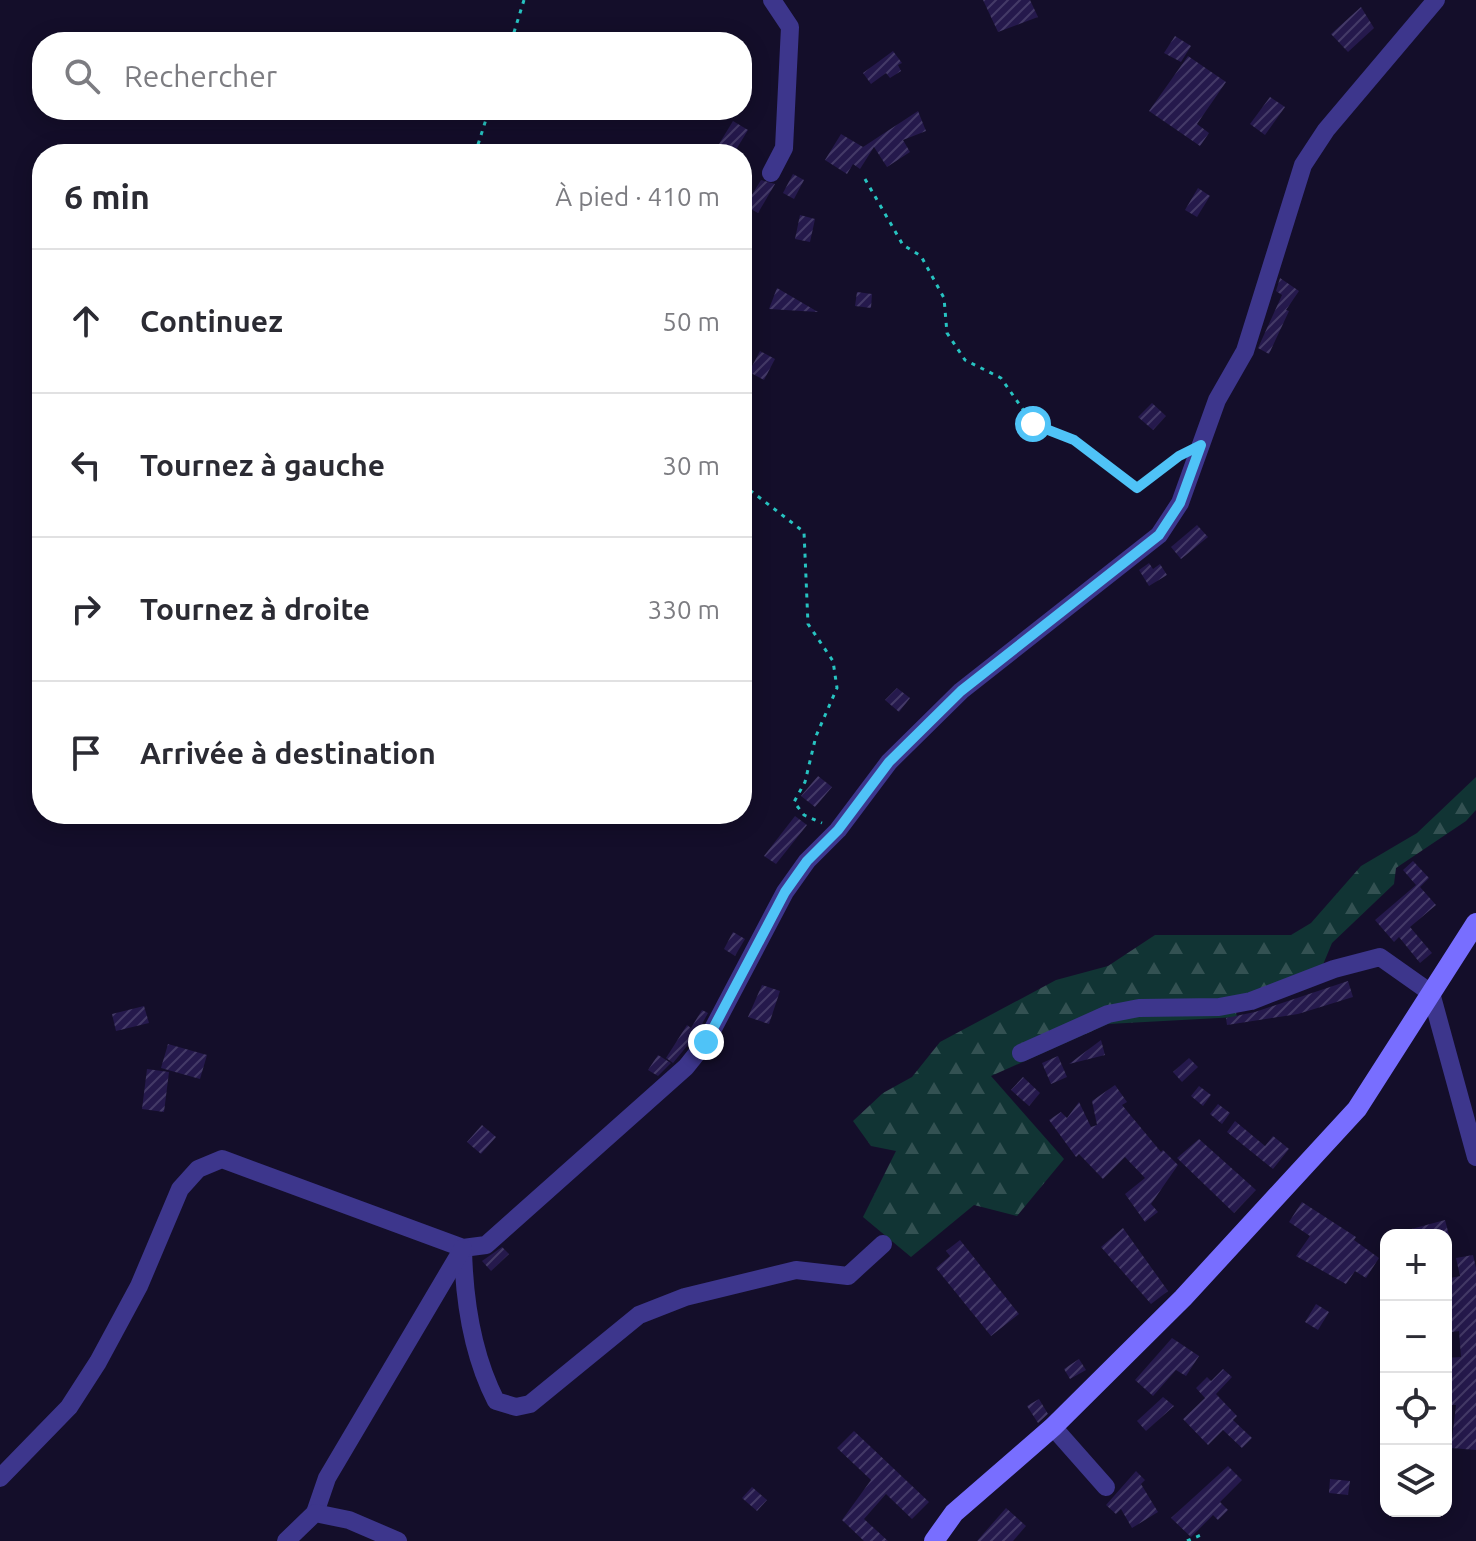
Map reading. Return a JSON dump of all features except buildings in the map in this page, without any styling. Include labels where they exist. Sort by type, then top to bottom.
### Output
[{"type":"street","points":[[771,173],[784,148],[790,27],[772,0]]},
{"type":"street","points":[[0,1478],[69,1407],[98,1362],[139,1286],[180,1189],[198,1169],[222,1159],[463,1248],[486,1245],[686,1067],[706,1042],[785,892],[807,861],[838,830],[889,762],[961,691],[1159,535],[1180,503],[1217,400],[1245,351],[1303,165],[1326,130],[1436,0]]},
{"type":"street","points":[[934,1541],[954,1513],[1053,1427],[1183,1298],[1357,1109],[1476,923]]},
{"type":"street","points":[[1021,1053],[1108,1014],[1139,1008],[1219,1007],[1251,1001],[1334,969],[1380,957],[1431,993],[1476,1157]]},
{"type":"street","points":[[463,1248],[465,1298],[484,1377],[496,1401],[516,1407],[530,1404],[639,1315],[685,1297],[796,1270],[848,1276],[883,1244]]},
{"type":"street","points":[[286,1541],[315,1513],[327,1478],[463,1248]]},
{"type":"street","points":[[1053,1427],[1106,1487]]},
{"type":"street","points":[[315,1513],[349,1520],[398,1541]]},
{"type":"path","points":[[514,32],[524,0]]},
{"type":"path","points":[[478,144],[486,120]]},
{"type":"path","points":[[865,179],[903,245],[921,256],[944,298],[947,333],[965,360],[1001,378],[1033,424],[1074,440],[1137,488],[1179,456],[1201,445]]},
{"type":"path","points":[[752,492],[804,532],[808,624],[833,661],[837,688],[816,736],[805,782],[794,802],[804,815],[838,830]]},
{"type":"path","points":[[1187,1541],[1201,1535]]},
{"type":"green space","points":[[1476,777],[1476,810],[1466,821],[1396,868],[1394,884],[1332,943],[1322,967],[1233,999],[1237,1017],[1108,1024],[991,1076],[1064,1159],[1017,1216],[974,1205],[911,1257],[863,1217],[896,1151],[871,1146],[853,1121],[883,1093],[912,1077],[940,1042],[1056,980],[1108,966],[1155,935],[1291,935],[1311,923],[1361,866],[1417,833]]},
{"type":"route","points":[[706,1042],[785,892],[807,861],[838,830],[889,762],[961,691],[1159,535],[1180,503],[1201,445],[1179,456],[1137,488],[1074,440],[1033,424]]}]
